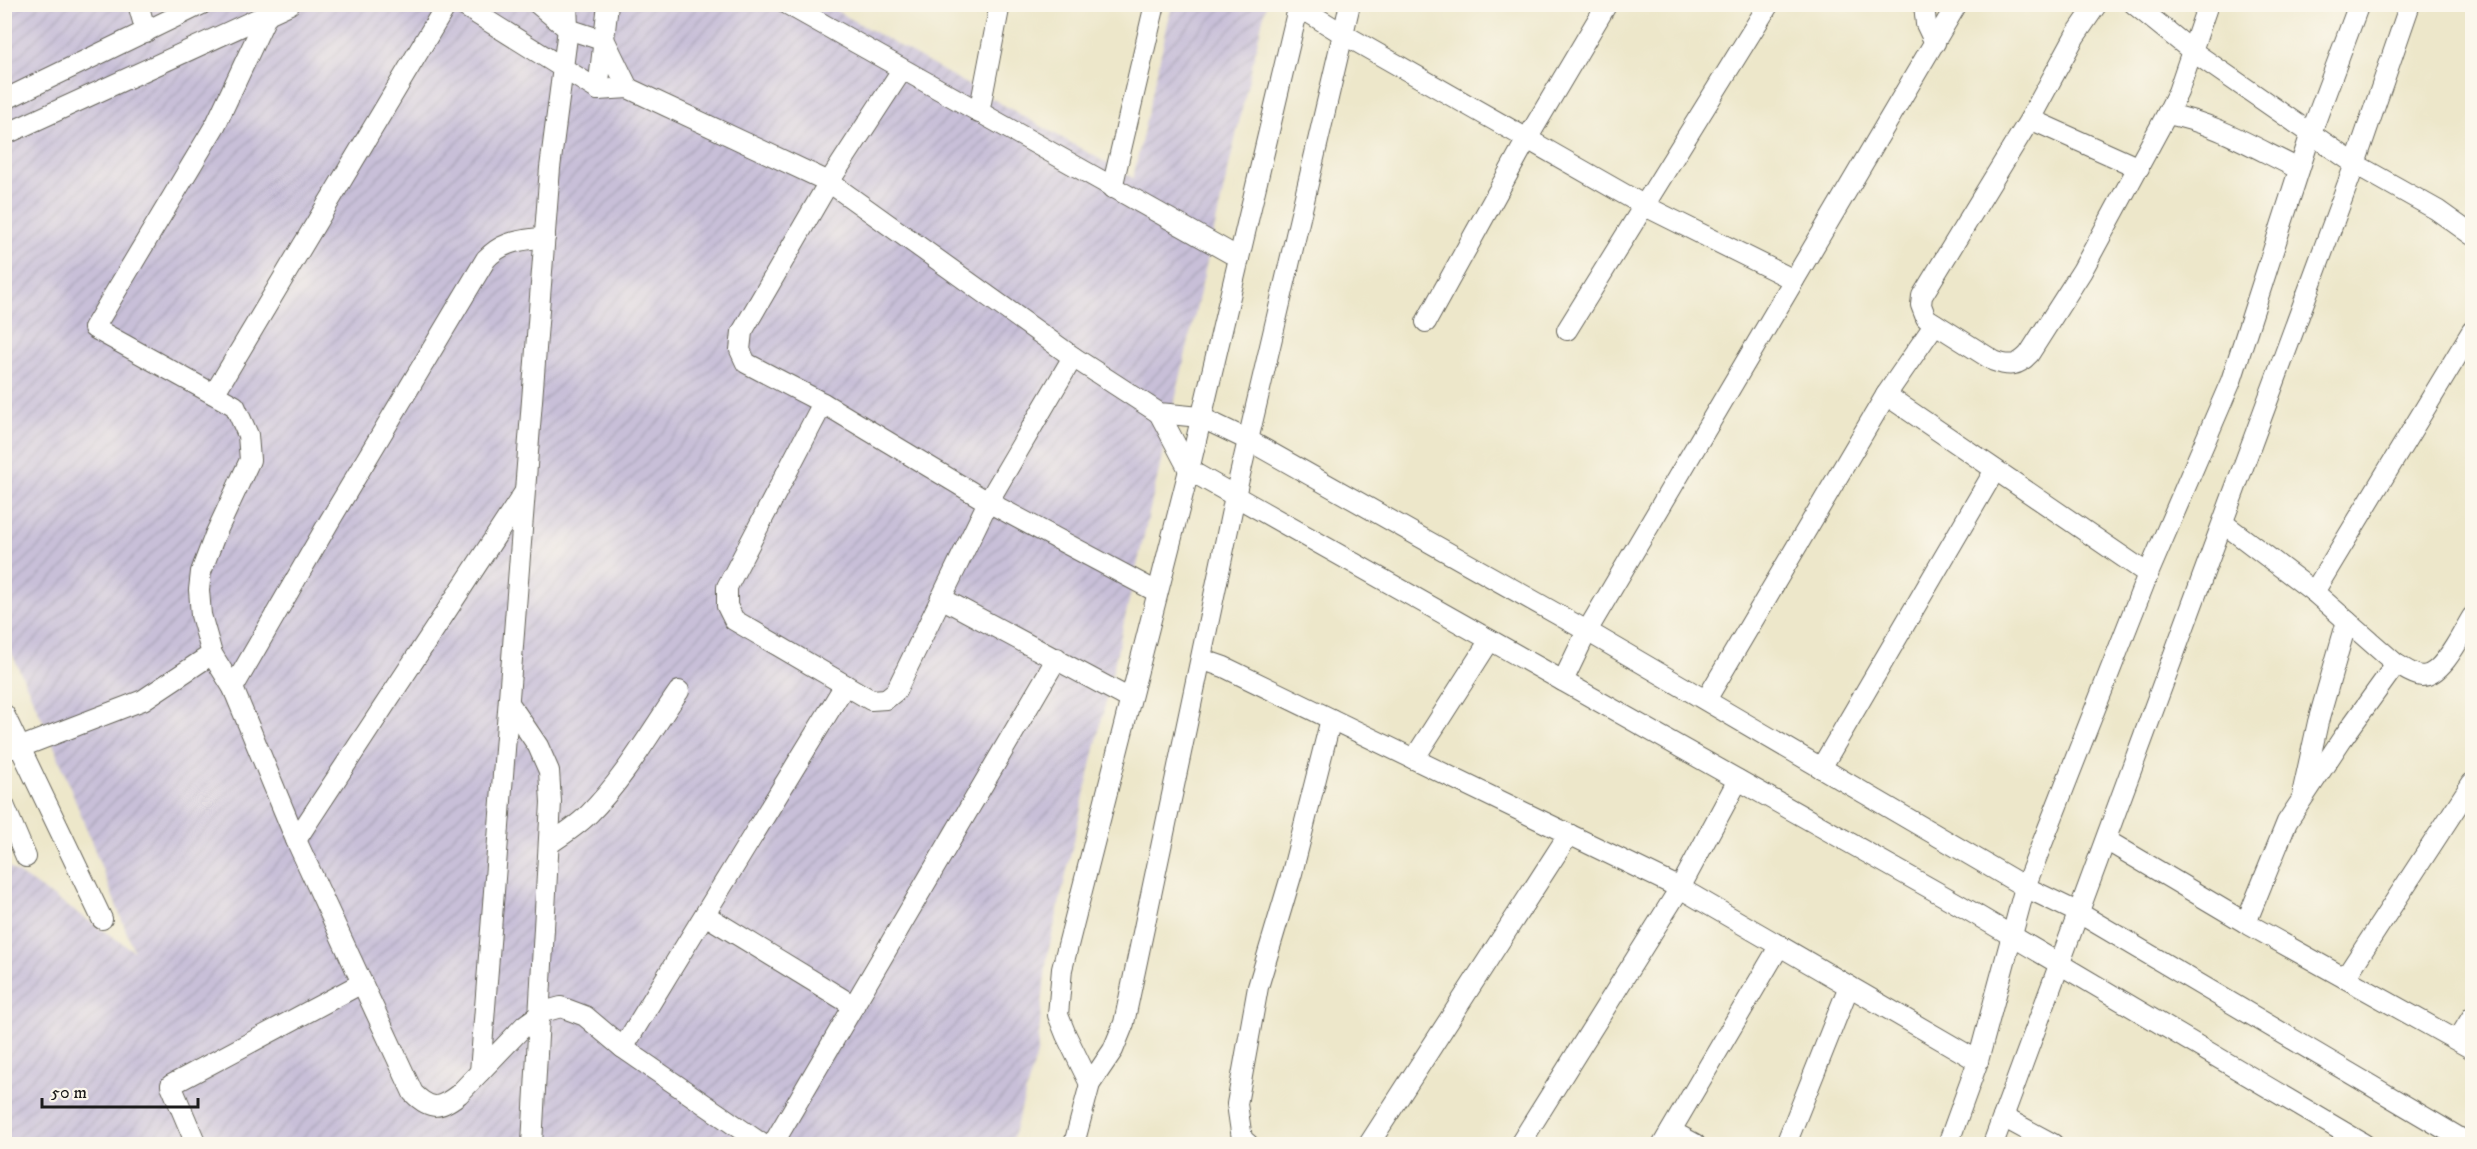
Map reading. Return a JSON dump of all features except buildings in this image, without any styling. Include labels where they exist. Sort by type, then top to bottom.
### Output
[{"type":"street","points":[[138,4],[146,32]]},
{"type":"street","points":[[4,100],[202,4]]},
{"type":"street","points":[[4,135],[290,4]]},
{"type":"street","points":[[214,394],[447,4]]},
{"type":"street","points":[[461,4],[563,71],[597,90],[628,88],[829,182],[1073,357],[1159,413],[1200,417],[1248,440],[1587,631],[2025,887],[2079,913],[2470,1144]]},
{"type":"street","points":[[538,4],[568,29],[605,41],[628,88]]},
{"type":"street","points":[[480,1072],[544,237],[550,168],[568,29],[567,4]]},
{"type":"street","points":[[597,90],[608,4]]},
{"type":"street","points":[[979,113],[1000,4]]},
{"type":"street","points":[[1112,188],[1155,4]]},
{"type":"street","points":[[1074,1144],[1090,1084],[1113,1050],[1124,1023],[1235,496],[1350,4]]},
{"type":"street","points":[[1426,322],[1527,139],[1607,4]]},
{"type":"street","points":[[1567,330],[1769,4]]},
{"type":"street","points":[[1924,4],[1926,24],[1935,43]]},
{"type":"street","points":[[1563,681],[1587,631],[1957,4]]},
{"type":"street","points":[[2097,4],[2075,36],[2030,119],[1925,286],[1922,296],[1923,314],[1935,324],[1994,361],[2007,366],[2020,364],[2029,354],[2082,271],[2178,92],[2208,4]]},
{"type":"street","points":[[2134,4],[2192,51],[2355,164],[2437,210],[2472,235]]},
{"type":"street","points":[[1948,1144],[1978,1061],[2025,887],[2148,574],[2231,381],[2311,133],[2359,4]]},
{"type":"street","points":[[1993,1144],[2223,523],[2283,353],[2355,164],[2410,4]]},
{"type":"street","points":[[1090,1084],[1058,1015],[1062,969],[1189,470],[1299,5],[1343,34],[1645,206],[1794,280]]},
{"type":"street","points":[[796,7],[902,70],[1239,258]]},
{"type":"street","points":[[268,13],[216,124],[94,328],[235,406],[248,435],[250,460],[215,534],[201,572],[199,591],[201,615],[212,654],[233,688],[296,840],[413,1093],[424,1104],[435,1106],[448,1102],[525,1025],[543,1012],[561,1008],[585,1016],[623,1048],[762,1144]]},
{"type":"street","points":[[902,70],[829,182],[742,332],[740,351],[746,363],[823,403],[988,502],[1158,592]]},
{"type":"street","points":[[2167,114],[2194,119],[2219,129],[2299,169]]},
{"type":"street","points":[[2030,119],[2139,168]]},
{"type":"street","points":[[233,688],[486,259],[497,247],[516,241],[544,237]]},
{"type":"street","points":[[1706,700],[1886,395],[1935,324]]},
{"type":"street","points":[[2313,592],[2472,331]]},
{"type":"street","points":[[823,403],[727,587],[727,606],[734,620],[871,700],[885,699],[896,692],[988,502],[1073,357]]},
{"type":"street","points":[[1886,395],[2148,574]]},
{"type":"street","points":[[1159,413],[1189,470],[2010,936],[2364,1144]]},
{"type":"street","points":[[1821,768],[1995,470]]},
{"type":"street","points":[[296,840],[525,490]]},
{"type":"street","points":[[2223,523],[2313,592],[2396,664],[2411,673],[2421,676],[2431,674],[2440,668],[2472,617]]},
{"type":"street","points":[[941,598],[1130,699]]},
{"type":"street","points":[[2301,801],[2318,722],[2347,621]]},
{"type":"street","points":[[1414,759],[1490,640]]},
{"type":"street","points":[[13,748],[143,699],[212,654]]},
{"type":"street","points":[[773,1144],[1057,658]]},
{"type":"street","points":[[1202,659],[1224,667],[1680,888],[1978,1061]]},
{"type":"street","points":[[2246,923],[2287,822],[2396,664]]},
{"type":"street","points":[[623,1048],[845,685]]},
{"type":"street","points":[[549,844],[571,829],[604,796],[679,691]]},
{"type":"street","points":[[509,703],[538,746],[549,771],[551,802],[532,1144]]},
{"type":"street","points":[[4,714],[13,748],[102,919]]},
{"type":"street","points":[[1248,1144],[1242,1139],[1238,1104],[1258,987],[1292,873],[1331,719]]},
{"type":"street","points":[[1520,1144],[1680,888],[1738,780]]},
{"type":"street","points":[[2345,978],[2472,783]]},
{"type":"street","points":[[4,806],[26,857]]},
{"type":"street","points":[[1369,1144],[1569,834]]},
{"type":"street","points":[[2106,840],[2246,923],[2465,1044],[2472,1017]]},
{"type":"street","points":[[705,915],[854,1006]]},
{"type":"street","points":[[1695,1144],[1667,1138],[1780,945]]},
{"type":"street","points":[[195,1144],[171,1085],[362,983]]},
{"type":"street","points":[[1786,1144],[1849,986]]},
{"type":"street","points":[[2003,1117],[2053,1144]]},
{"type":"shaded area","points":[[5,5],[826,5],[1133,178],[1172,5],[1266,5],[1047,957],[1037,1054],[1011,1144],[5,1144],[4,864],[134,951],[51,738],[5,639]]}]
